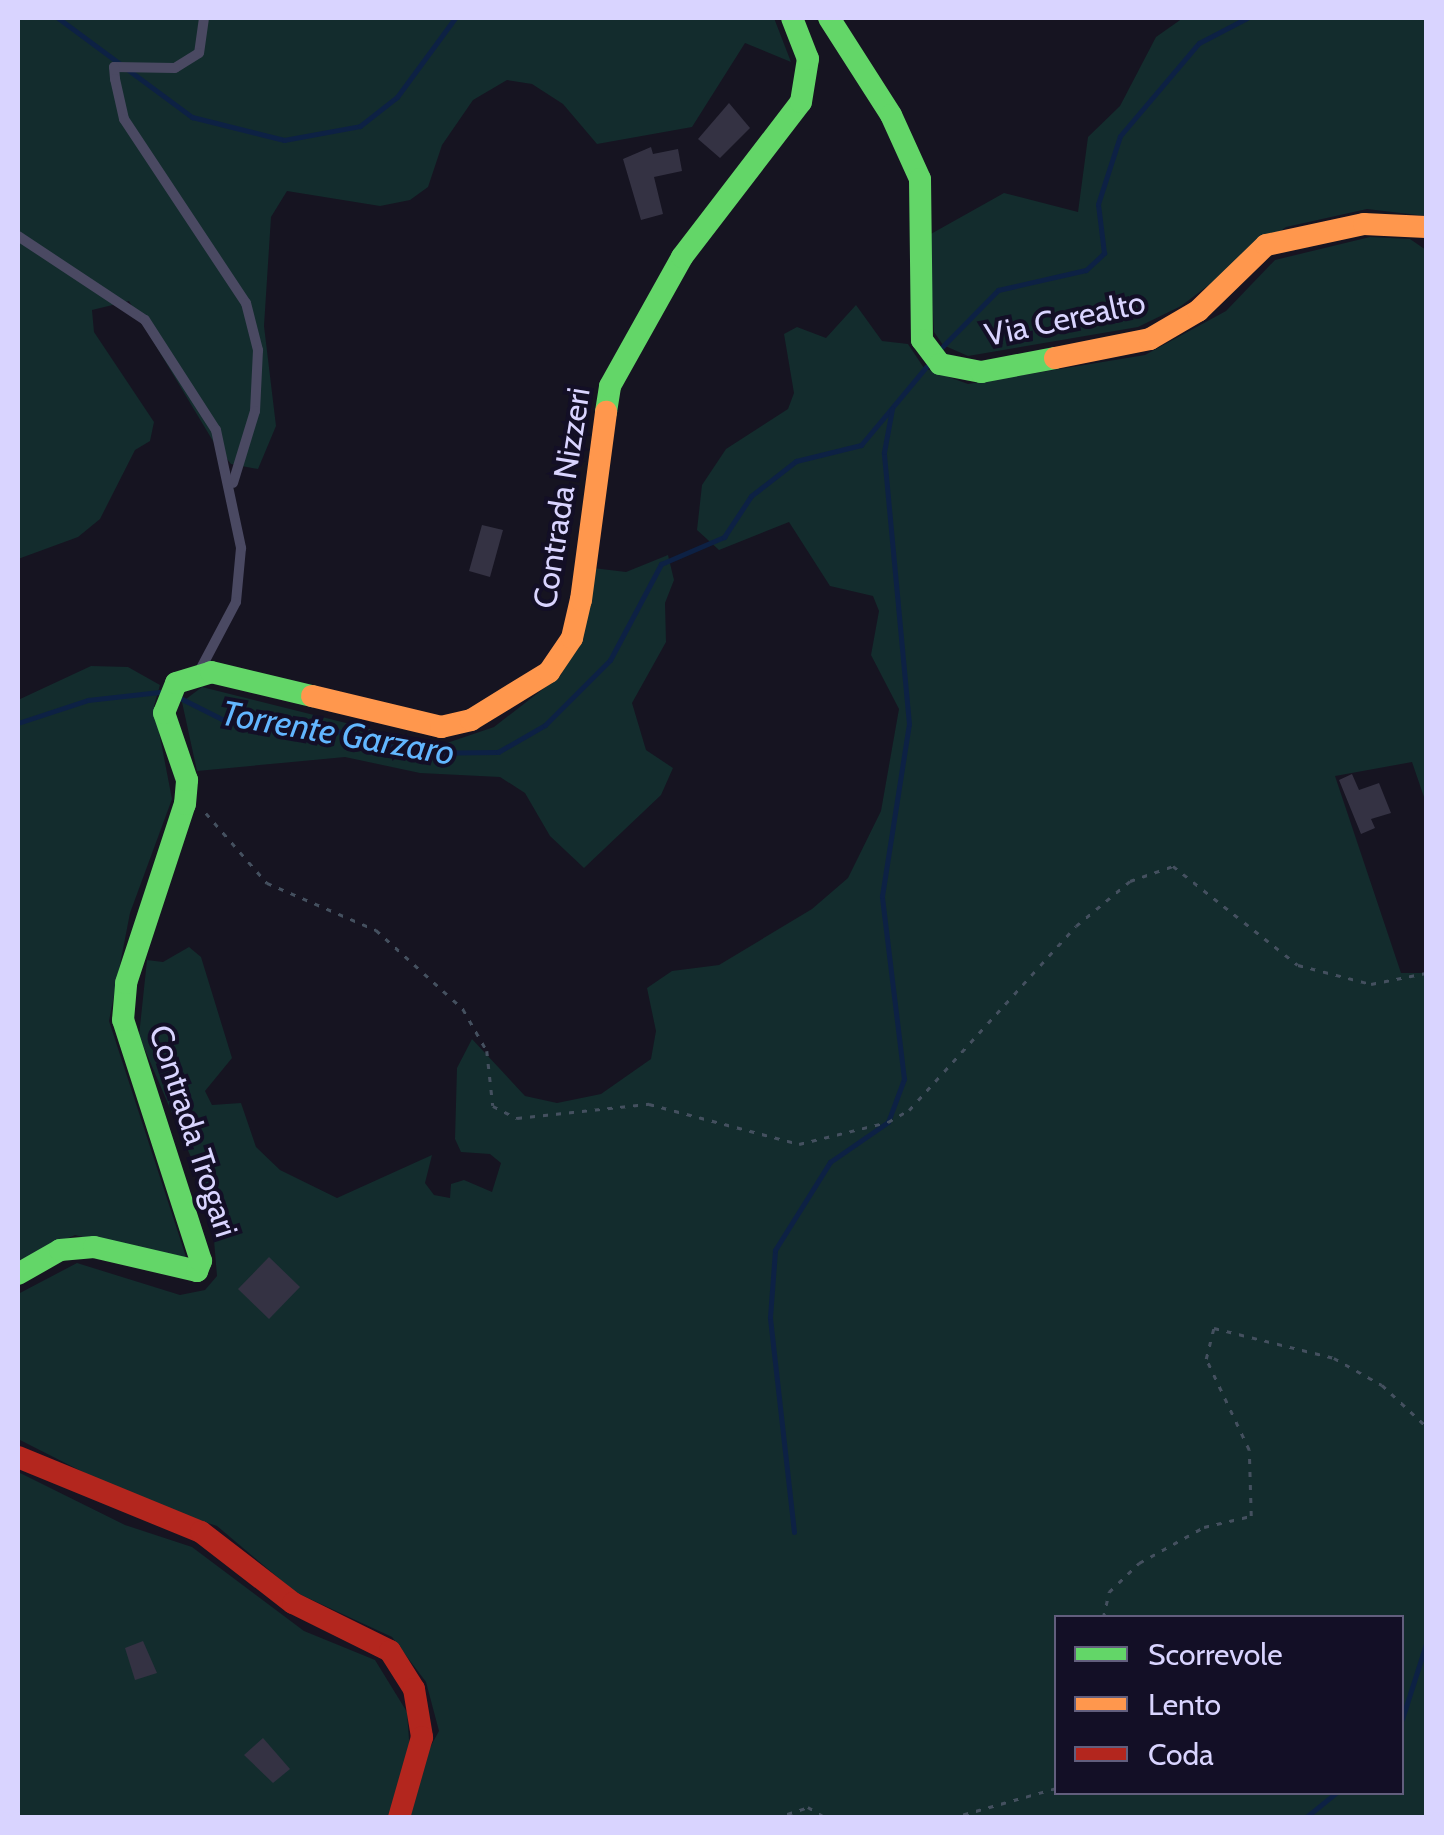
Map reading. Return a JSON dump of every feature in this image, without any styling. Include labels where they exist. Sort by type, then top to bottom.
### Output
[{"type":"street","name":"Contrada Nizzeri","points":[[198,673],[441,727],[471,720],[549,672],[572,638],[581,600],[610,386],[682,258],[801,102],[808,59],[792,18]]},
{"type":"street","name":"Via Cerealto","points":[[829,18],[891,115],[920,179],[922,340],[940,364],[981,372],[1150,339],[1198,311],[1266,245],[1364,224],[1426,226]]},
{"type":"street","points":[[187,788],[164,702],[176,683],[198,673]]},
{"type":"street","name":"Contrada Trogari","points":[[18,1274],[60,1250],[94,1246],[197,1271],[201,1260],[124,1020],[126,983],[187,788]]},
{"type":"street","points":[[18,1457],[201,1532],[293,1603],[390,1651],[414,1690],[422,1736],[399,1818]]},
{"type":"lane","points":[[204,18],[199,53],[175,68],[114,66],[124,119],[246,303],[258,350],[255,411],[232,483]]},
{"type":"lane","points":[[18,236],[145,320],[216,430],[232,483],[241,548],[236,602],[198,673]]},
{"type":"path","points":[[187,788],[267,884],[376,930],[463,1010],[487,1051],[492,1106],[517,1118],[649,1104],[799,1144],[888,1122],[909,1110],[1076,926],[1130,881],[1172,866],[1298,964],[1371,984],[1426,974]]},
{"type":"path","points":[[1104,1615],[1109,1592],[1139,1562],[1204,1527],[1251,1516],[1256,1497],[1248,1450],[1206,1360],[1214,1328],[1334,1358],[1382,1385],[1426,1426]]},
{"type":"path","points":[[951,1818],[1054,1789]]},
{"type":"path","points":[[774,1818],[808,1807],[826,1818]]},
{"type":"green space","points":[[18,18],[774,18],[791,62],[745,43],[692,127],[597,144],[563,104],[532,84],[507,80],[473,100],[442,145],[428,187],[410,200],[380,206],[287,191],[271,217],[264,326],[276,426],[258,469],[231,464],[213,441],[129,301],[92,310],[94,332],[154,422],[150,441],[135,450],[100,519],[78,537],[18,559]]},
{"type":"green space","points":[[1183,18],[1426,18],[1426,216],[1367,209],[1286,227],[1181,306],[1138,327],[968,356],[943,345],[934,332],[929,235],[1004,193],[1078,212],[1088,137],[1120,106],[1156,37]]},
{"type":"green space","points":[[1370,237],[1410,239],[1426,250],[1426,803],[1412,762],[1335,776],[1401,973],[1426,973],[1426,1817],[18,1817],[18,1472],[125,1525],[192,1547],[304,1631],[375,1660],[407,1712],[412,1780],[439,1731],[426,1682],[392,1637],[295,1592],[217,1526],[136,1499],[18,1439],[18,1294],[77,1263],[180,1295],[205,1290],[217,1276],[211,1204],[139,1036],[147,960],[163,962],[189,947],[201,957],[232,1058],[205,1091],[212,1105],[241,1103],[256,1147],[280,1170],[337,1198],[432,1155],[425,1183],[434,1195],[450,1198],[451,1184],[464,1180],[492,1192],[501,1163],[490,1154],[461,1152],[455,1139],[457,1068],[472,1039],[525,1096],[557,1103],[601,1094],[651,1059],[656,1031],[647,988],[672,971],[719,965],[812,909],[848,878],[881,811],[899,709],[871,655],[879,611],[873,596],[830,586],[789,522],[719,550],[697,530],[702,485],[726,449],[788,409],[794,393],[784,334],[797,327],[826,338],[856,305],[882,341],[908,344],[924,368],[968,384],[1145,355],[1226,311],[1275,260]]},
{"type":"green space","points":[[668,555],[674,580],[665,603],[666,642],[632,703],[646,750],[673,768],[661,795],[584,868],[550,836],[525,793],[500,777],[420,773],[345,757],[197,771],[182,702],[202,687],[438,746],[494,727],[561,675],[593,568],[626,572]]},
{"type":"green space","points":[[91,666],[128,667],[160,685],[154,706],[172,799],[130,913],[109,1021],[189,1266],[75,1235],[18,1261],[18,700]]},
{"type":"building","points":[[729,103],[750,128],[720,158],[698,139]]},
{"type":"building","points":[[651,147],[653,154],[678,149],[682,171],[654,177],[663,214],[641,220],[623,159]]},
{"type":"building","points":[[482,525],[503,530],[490,577],[469,571]]},
{"type":"building","points":[[1352,774],[1359,790],[1379,783],[1391,813],[1371,819],[1375,828],[1361,834],[1339,780]]},
{"type":"building","points":[[269,1257],[300,1287],[269,1319],[238,1289]]},
{"type":"building","points":[[143,1641],[157,1673],[135,1680],[125,1648]]},
{"type":"building","points":[[263,1738],[290,1769],[273,1783],[244,1755]]},
{"type":"waterway","points":[[58,18],[192,117],[284,140],[360,126],[397,97],[455,18]]},
{"type":"waterway","name":"Torrente Garzaro","points":[[942,347],[998,290],[1086,270],[1104,253],[1098,204],[1120,136],[1199,43],[1247,18]]},
{"type":"waterway","name":"Torrente Garzaro","points":[[182,699],[222,719],[330,729],[412,753],[498,752],[545,725],[610,660],[661,564],[724,537],[751,496],[796,461],[861,445],[926,367]]},
{"type":"waterway","points":[[794,1532],[770,1317],[775,1250],[830,1162],[888,1122],[904,1079],[882,896],[909,724],[884,452],[892,409]]},
{"type":"waterway","name":"Torrente Garzaro","points":[[18,723],[88,700],[160,692]]},
{"type":"waterway","points":[[1404,1713],[1426,1644]]},
{"type":"waterway","points":[[1305,1818],[1333,1795]]},
{"type":"traffic: fast","points":[[606,412],[610,386],[682,257],[801,102],[808,59],[792,18]]},
{"type":"traffic: fast","points":[[829,18],[891,115],[920,179],[922,340],[940,364],[981,372],[1055,358]]},
{"type":"traffic: fast","points":[[18,1274],[60,1250],[94,1247],[197,1271],[201,1261],[123,1020],[126,983],[185,804],[187,780],[164,713],[176,683],[211,672],[312,696]]},
{"type":"traffic: slow","points":[[1055,358],[1150,339],[1198,311],[1266,245],[1364,224],[1426,227]]},
{"type":"traffic: slow","points":[[312,696],[441,727],[471,720],[549,672],[572,638],[581,600],[606,412]]},
{"type":"traffic: jam","points":[[18,1457],[201,1532],[293,1603],[390,1651],[414,1689],[422,1737],[399,1818]]}]
